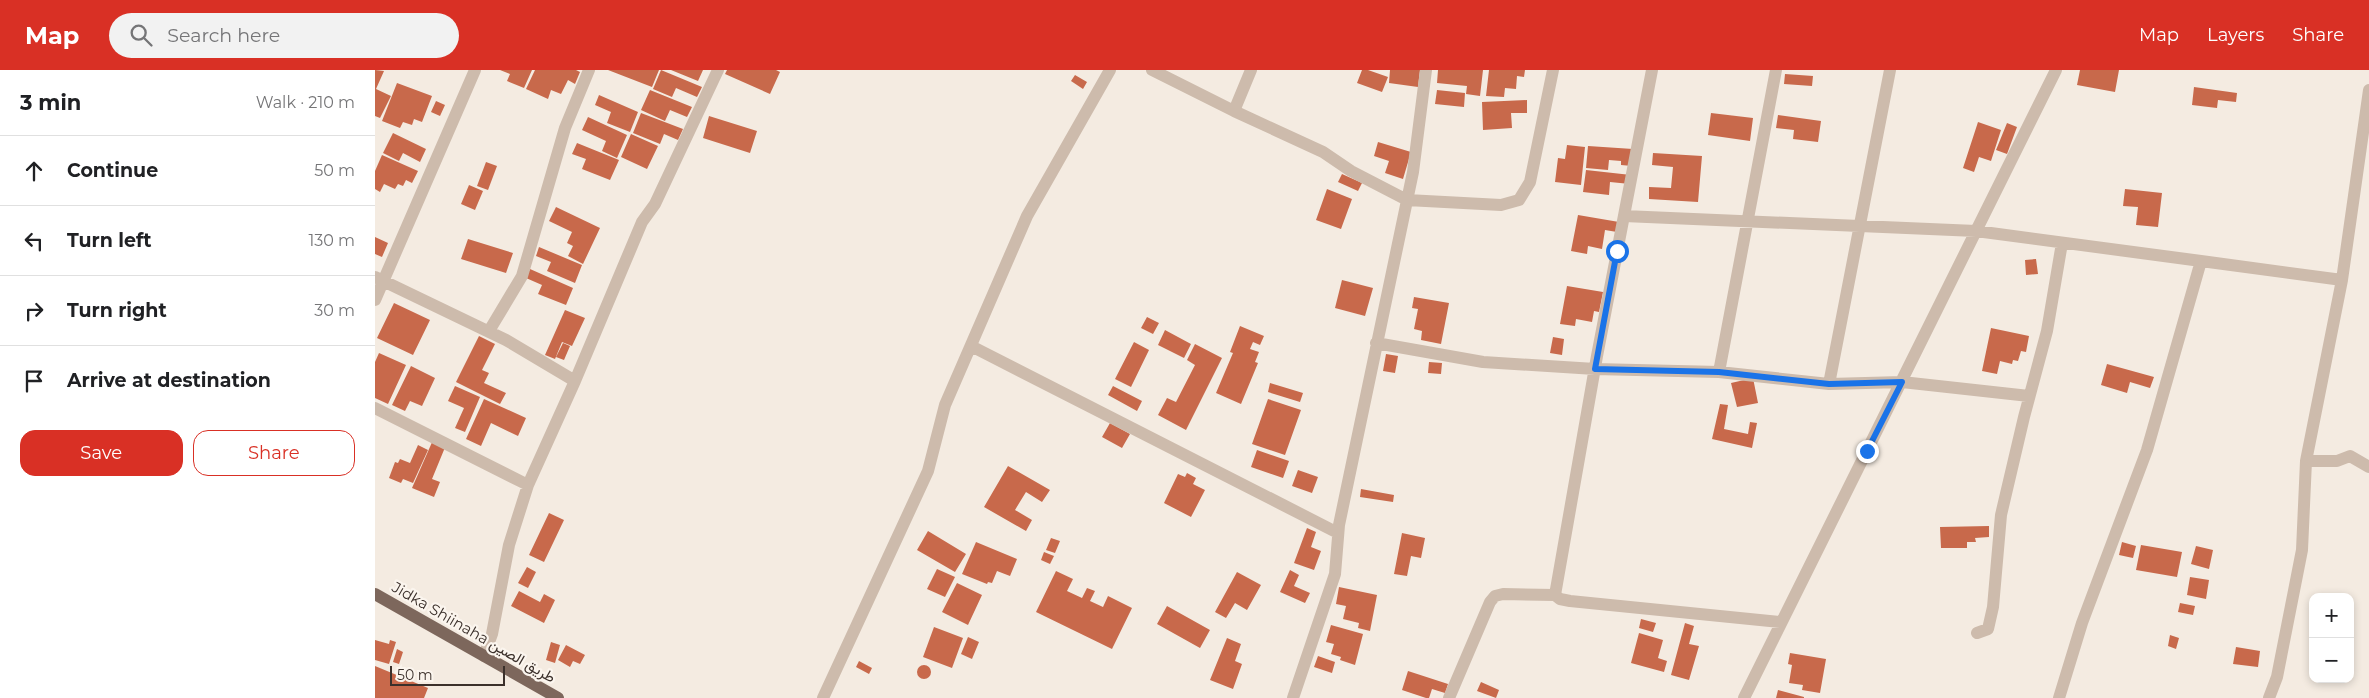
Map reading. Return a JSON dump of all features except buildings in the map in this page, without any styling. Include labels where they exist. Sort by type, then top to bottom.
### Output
[{"type":"main road","name":"Jidka Shiinaha طريق الصين","points":[[375,594],[558,698]]},
{"type":"street","points":[[375,300],[379,279],[475,70]]},
{"type":"street","points":[[489,331],[522,276],[565,128],[589,70]]},
{"type":"street","points":[[484,656],[492,634],[509,545],[528,485],[642,222],[655,204],[719,70]]},
{"type":"street","points":[[823,698],[928,471],[945,405],[1027,216],[1110,70]]},
{"type":"street","points":[[1152,70],[1234,111],[1323,152],[1351,171],[1407,200],[1501,205],[1519,200],[1531,182],[1553,70]]},
{"type":"street","points":[[1234,111],[1251,70]]},
{"type":"street","points":[[1293,698],[1335,574],[1339,532],[1376,343],[1413,172],[1426,70]]},
{"type":"street","points":[[1555,595],[1595,369],[1652,70]]},
{"type":"street","points":[[1719,372],[1776,70]]},
{"type":"street","points":[[1829,384],[1890,70]]},
{"type":"street","points":[[1744,698],[1780,622],[1902,382],[2056,70]]},
{"type":"street","points":[[2269,698],[2277,677],[2302,550],[2306,461],[2342,280],[2369,90]]},
{"type":"street","points":[[1624,216],[1976,232],[2342,280]]},
{"type":"street","points":[[1977,633],[1988,629],[1993,607],[2001,515],[2029,396],[2047,331],[2062,243]]},
{"type":"street","points":[[2059,698],[2082,623],[2147,450],[2201,261]]},
{"type":"street","points":[[379,279],[489,331],[575,380]]},
{"type":"street","points":[[1376,343],[1483,362],[1595,369],[1719,372],[1829,384],[1902,382],[2029,396]]},
{"type":"street","points":[[971,346],[1339,532]]},
{"type":"street","points":[[375,408],[528,485]]},
{"type":"street","points":[[2306,461],[2337,461],[2350,456],[2369,467]]},
{"type":"street","points":[[1449,698],[1495,596],[1555,595],[1560,599],[1570,601],[1780,622]]},
{"type":"route","points":[[1617,251],[1595,369],[1719,372],[1829,384],[1902,382],[1867,451]]}]
